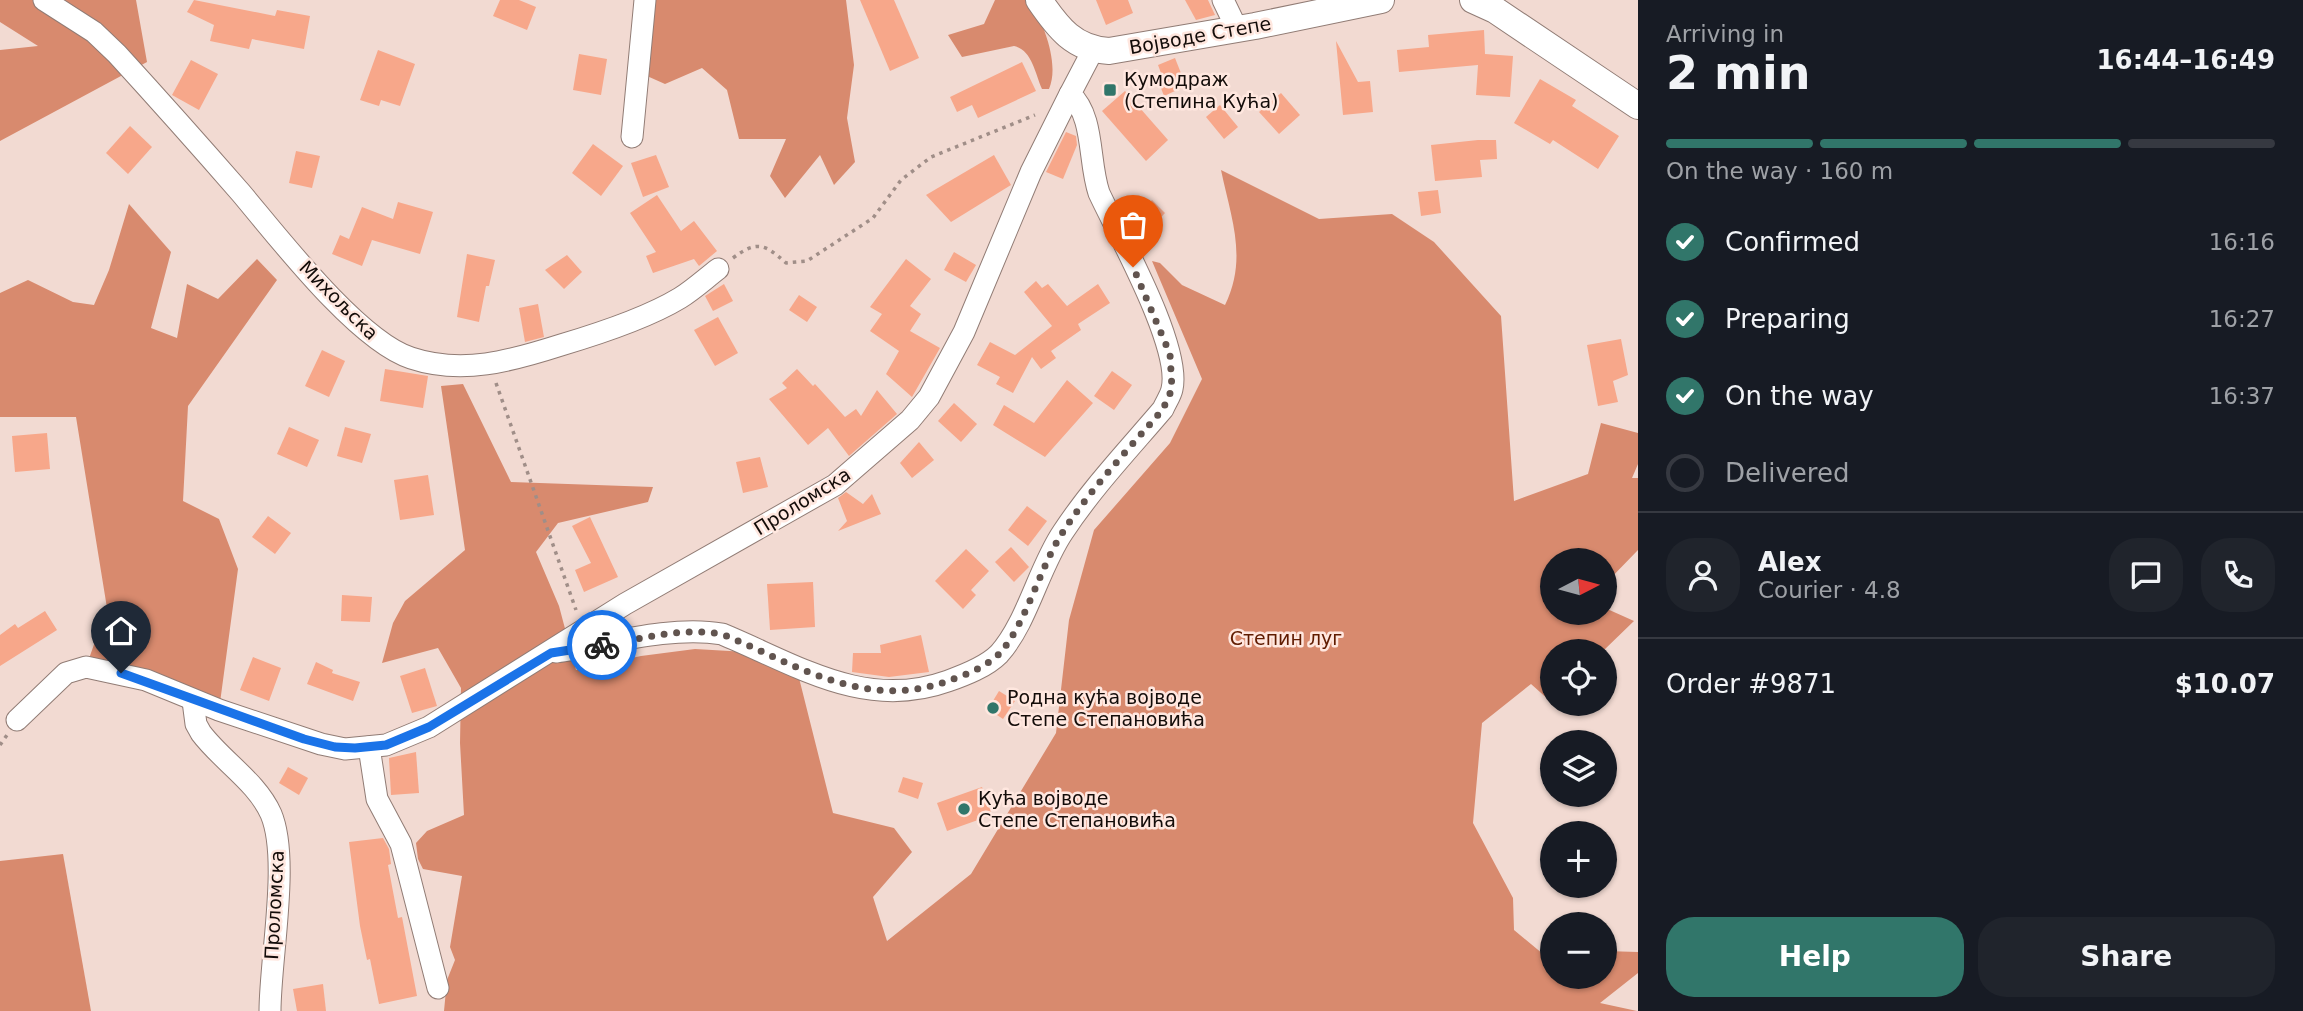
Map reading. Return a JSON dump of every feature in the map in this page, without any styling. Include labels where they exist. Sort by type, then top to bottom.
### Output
[{"type":"street","name":"Михољска","points":[[44,0],[94,32],[117,54],[310,274],[387,347],[409,358],[448,367],[490,364],[574,341],[681,298],[718,269]]},
{"type":"street","points":[[632,137],[645,0]]},
{"type":"street","points":[[1040,0],[1060,30],[1071,40],[1093,50]]},
{"type":"street","points":[[1223,0],[1237,29]]},
{"type":"street","name":"Војводе Степе","points":[[1093,50],[1121,50],[1381,0]]},
{"type":"street","points":[[1480,1],[1638,106]]},
{"type":"street","name":"Проломска","points":[[17,720],[66,673],[86,667],[146,680],[193,701],[321,744],[345,749],[396,742],[429,727],[584,630],[835,485],[910,420],[929,397],[964,332],[1031,172],[1093,50]]},
{"type":"street","points":[[551,653],[685,631],[707,632],[722,634],[844,685],[887,692],[907,692],[936,686],[962,676],[998,654],[1016,626],[1063,532],[1163,409],[1172,389],[1170,354],[1156,316],[1098,193],[1084,112],[1070,94]]},
{"type":"street","name":"Проломска","points":[[193,701],[201,733],[253,788],[270,813],[276,832],[278,879],[270,1011]]},
{"type":"street","points":[[369,747],[377,799],[401,844],[438,988]]},
{"type":"path","points":[[718,269],[748,247],[768,247],[786,263],[807,261],[873,218],[901,180],[931,158],[1037,114],[1054,125]]},
{"type":"path","points":[[490,364],[584,630]]},
{"type":"green space","points":[[0,0],[136,0],[147,62],[0,141],[0,50],[38,46],[0,22]]},
{"type":"green space","points":[[645,0],[846,0],[854,65],[847,118],[855,162],[834,185],[820,155],[785,198],[770,176],[786,139],[739,139],[727,90],[702,68],[665,84],[638,72]]},
{"type":"green space","points":[[995,0],[1030,0],[1045,31],[1051,55],[1052,79],[1049,89],[1042,89],[1029,57],[1020,48],[1014,46],[962,57],[948,35],[984,24]]},
{"type":"green space","name":"Степин луг","points":[[1221,170],[1319,219],[1392,214],[1434,242],[1501,316],[1514,501],[1588,474],[1601,423],[1638,433],[1638,464],[1632,478],[1638,478],[1638,550],[1617,572],[1617,548],[1540,548],[1540,625],[1617,625],[1617,613],[1634,621],[1615,639],[1540,639],[1540,692],[1531,684],[1482,723],[1473,823],[1513,898],[1514,930],[1540,952],[1540,989],[1617,989],[1617,951],[1638,952],[1638,973],[1600,1003],[1637,1011],[444,1011],[447,980],[455,960],[450,947],[462,876],[423,869],[418,859],[416,843],[427,831],[464,815],[460,743],[461,688],[438,648],[382,663],[393,623],[405,601],[465,550],[441,386],[463,384],[511,482],[653,487],[648,502],[558,523],[536,552],[559,606],[576,670],[641,656],[695,649],[766,653],[796,666],[833,813],[894,828],[912,852],[873,897],[887,941],[971,874],[1056,733],[1069,620],[1094,530],[1170,443],[1202,379],[1152,261],[1160,263],[1182,285],[1225,305],[1235,271],[1233,221]]},
{"type":"green space","points":[[129,204],[171,252],[151,328],[177,338],[187,284],[218,299],[257,259],[277,280],[188,406],[183,501],[219,519],[238,569],[219,710],[86,667],[107,608],[76,417],[0,417],[0,293],[28,280],[73,302],[94,305],[109,270]]},
{"type":"green space","points":[[63,854],[91,1011],[0,1011],[0,861]]},
{"type":"building","points":[[194,0],[275,16],[277,10],[310,16],[304,49],[252,39],[249,49],[210,41],[214,25],[187,12]]},
{"type":"building","points":[[500,0],[519,0],[536,7],[527,30],[493,16]]},
{"type":"building","points":[[860,0],[894,0],[919,58],[890,71]]},
{"type":"building","points":[[1096,0],[1128,0],[1133,13],[1106,25]]},
{"type":"building","points":[[1185,0],[1208,0],[1215,15],[1196,20]]},
{"type":"building","points":[[1484,30],[1485,54],[1513,56],[1510,97],[1476,95],[1478,65],[1399,72],[1397,50],[1429,47],[1428,35]]},
{"type":"building","points":[[1336,41],[1358,82],[1370,81],[1373,112],[1343,115]]},
{"type":"building","points":[[378,50],[415,64],[400,106],[381,100],[379,106],[360,100]]},
{"type":"building","points":[[579,54],[607,59],[601,95],[573,90]]},
{"type":"building","points":[[1175,58],[1186,86],[1164,96],[1156,75],[1161,73],[1158,65]]},
{"type":"building","points":[[191,60],[218,74],[199,110],[172,95]]},
{"type":"building","points":[[1022,62],[1036,91],[978,118],[972,105],[957,112],[950,97]]},
{"type":"building","points":[[1540,79],[1576,100],[1572,106],[1619,136],[1598,169],[1553,140],[1550,144],[1514,123]]},
{"type":"building","points":[[1125,91],[1168,140],[1146,161],[1102,111]]},
{"type":"building","points":[[1281,93],[1300,115],[1279,134],[1259,112]]},
{"type":"building","points":[[1220,105],[1238,127],[1224,139],[1206,117]]},
{"type":"building","points":[[130,126],[152,147],[128,174],[106,153]]},
{"type":"building","points":[[1066,132],[1076,136],[1077,145],[1063,179],[1046,172]]},
{"type":"building","points":[[1496,140],[1497,159],[1480,160],[1482,177],[1435,181],[1431,145]]},
{"type":"building","points":[[593,144],[623,166],[601,196],[572,173]]},
{"type":"building","points":[[296,151],[320,156],[312,188],[289,183]]},
{"type":"building","points":[[656,155],[669,187],[643,197],[631,163]]},
{"type":"building","points":[[994,155],[1011,185],[951,222],[926,195]]},
{"type":"building","points":[[1438,190],[1441,213],[1421,216],[1418,192]]},
{"type":"building","points":[[657,195],[681,231],[694,221],[717,251],[699,266],[694,259],[653,273],[646,256],[656,252],[630,213]]},
{"type":"building","points":[[1152,200],[1165,213],[1151,228],[1138,215]]},
{"type":"building","points":[[398,202],[433,212],[420,254],[372,240],[362,266],[332,254],[340,235],[349,239],[362,207],[393,219]]},
{"type":"building","points":[[954,252],[976,265],[966,282],[944,270]]},
{"type":"building","points":[[467,254],[495,260],[489,286],[486,286],[479,322],[457,317]]},
{"type":"building","points":[[567,255],[582,272],[564,289],[545,270]]},
{"type":"building","points":[[906,259],[931,279],[910,306],[921,314],[910,331],[940,348],[912,397],[886,374],[899,351],[870,331],[882,314],[870,307]]},
{"type":"building","points":[[1036,281],[1042,288],[1048,284],[1067,306],[1098,284],[1110,303],[1078,324],[1081,330],[1051,351],[1056,358],[1041,369],[1032,357],[1013,393],[996,384],[1000,377],[977,365],[990,342],[1015,355],[1052,326],[1024,292]]},
{"type":"building","points":[[724,284],[733,301],[713,311],[705,296]]},
{"type":"building","points":[[799,295],[817,307],[807,322],[789,310]]},
{"type":"building","points":[[538,304],[544,337],[525,342],[519,308]]},
{"type":"building","points":[[718,317],[738,353],[715,366],[694,330]]},
{"type":"building","points":[[1621,339],[1628,375],[1613,381],[1618,402],[1598,406],[1587,345]]},
{"type":"building","points":[[322,350],[345,361],[329,397],[305,386]]},
{"type":"building","points":[[385,369],[428,376],[423,408],[380,401]]},
{"type":"building","points":[[797,369],[813,386],[815,384],[845,417],[856,409],[861,416],[877,390],[897,414],[849,456],[828,428],[808,445],[769,399],[787,388],[782,383]]},
{"type":"building","points":[[1112,371],[1132,385],[1114,410],[1094,396]]},
{"type":"building","points":[[1067,380],[1093,403],[1045,457],[993,425],[1004,405],[1034,423]]},
{"type":"building","points":[[954,403],[977,424],[961,442],[938,421]]},
{"type":"building","points":[[289,427],[319,440],[307,467],[277,454]]},
{"type":"building","points":[[345,427],[371,434],[362,463],[337,456]]},
{"type":"building","points":[[47,433],[50,469],[15,472],[12,436]]},
{"type":"building","points":[[919,442],[934,460],[912,478],[900,463]]},
{"type":"building","points":[[760,457],[768,487],[743,493],[736,462]]},
{"type":"building","points":[[428,475],[434,515],[400,520],[394,480]]},
{"type":"building","points":[[846,492],[863,504],[872,494],[881,514],[838,531],[847,521],[838,498]]},
{"type":"building","points":[[1027,506],[1047,521],[1028,546],[1008,530]]},
{"type":"building","points":[[268,516],[291,533],[275,554],[252,537]]},
{"type":"building","points":[[590,517],[618,577],[584,592],[575,570],[591,563],[572,526]]},
{"type":"building","points":[[1011,547],[1029,567],[1014,582],[995,562]]},
{"type":"building","points":[[966,549],[989,571],[971,590],[976,595],[963,609],[935,581]]},
{"type":"building","points":[[813,582],[815,627],[770,630],[767,584]]},
{"type":"building","points":[[342,595],[372,597],[370,622],[341,621]]},
{"type":"building","points":[[45,611],[57,630],[0,666],[0,635],[15,624],[18,628]]},
{"type":"building","points":[[921,635],[929,672],[889,677],[852,672],[853,653],[881,653],[880,645]]},
{"type":"building","points":[[253,657],[281,668],[269,701],[240,690]]},
{"type":"building","points":[[316,662],[333,670],[332,673],[360,682],[353,701],[307,684]]},
{"type":"building","points":[[425,668],[437,706],[412,713],[400,676]]},
{"type":"building","points":[[999,691],[1015,701],[1003,719],[988,709]]},
{"type":"building","points":[[416,752],[419,793],[391,795],[389,758]]},
{"type":"building","points":[[288,767],[308,778],[299,795],[279,783]]},
{"type":"building","points":[[903,777],[923,783],[918,799],[898,792]]},
{"type":"building","name":"Кућа војводе Степе Степановића","points":[[982,787],[992,815],[947,831],[937,803]]},
{"type":"building","points":[[383,838],[389,849],[391,864],[388,865],[398,918],[402,917],[417,996],[379,1004],[360,926],[349,842]]},
{"type":"building","points":[[323,984],[326,1011],[297,1011],[293,989]]},
{"type":"way so far","points":[[602,645],[685,631],[722,634],[844,685],[878,692],[925,690],[986,664],[1005,646],[1063,532],[1163,409],[1172,389],[1170,354],[1133,267]]},
{"type":"place","name":"Кумодраж (Степина Кућа)","points":[[1110,90]]},
{"type":"place","name":"Родна кућа војводе Степе Степановића","points":[[993,708]]},
{"type":"place","name":"Кућа војводе Степе Степановића","points":[[964,809]]},
{"type":"route","points":[[121,673],[304,739],[345,749],[386,745],[405,738],[429,727],[551,653],[602,645]]}]
